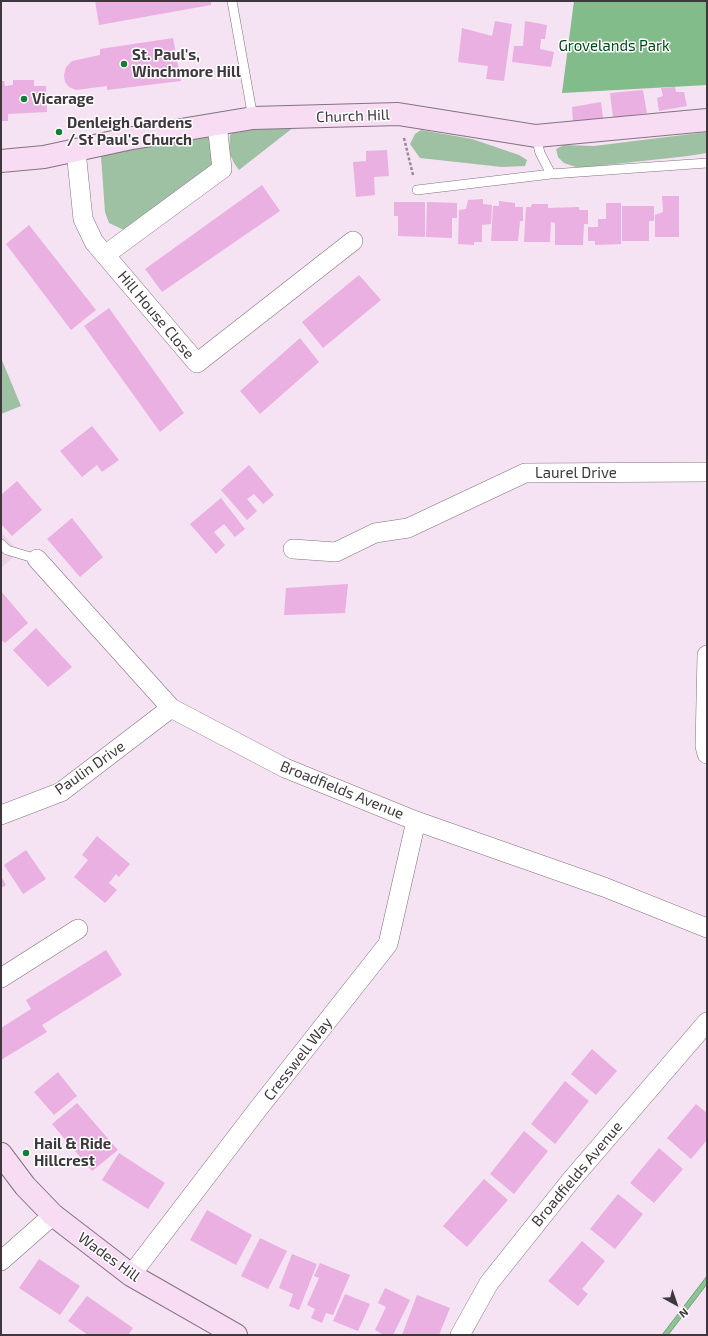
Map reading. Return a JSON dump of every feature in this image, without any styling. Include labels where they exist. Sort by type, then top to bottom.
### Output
[{"type":"street","name":"Church Hill","points":[[1,161],[76,151],[127,139],[253,118],[398,114],[536,136],[707,120]]},
{"type":"street","points":[[106,255],[222,169],[217,124]]},
{"type":"street","name":"Hill House Close","points":[[76,151],[83,219],[94,242],[197,363],[353,241]]},
{"type":"street","name":"Laurel Drive","points":[[293,550],[336,552],[375,533],[408,528],[525,473],[707,472]]},
{"type":"street","name":"Broadfields Avenue","points":[[37,559],[171,708],[285,768],[416,820],[604,888],[707,928]]},
{"type":"street","points":[[707,655],[705,746],[707,754]]},
{"type":"street","name":"Paulin Drive","points":[[1,814],[60,792],[171,708]]},
{"type":"street","name":"Cresswell Way","points":[[131,1275],[258,1109],[388,944],[416,820]]},
{"type":"street","points":[[1,978],[78,929]]},
{"type":"street","name":"Broadfields Avenue","points":[[460,1335],[489,1282],[572,1179],[707,1022]]},
{"type":"street","name":"Wades Hill","points":[[1,1154],[25,1186],[53,1215],[131,1275],[236,1335]]},
{"type":"street","points":[[1,1261],[53,1215]]},
{"type":"lane","points":[[232,1],[253,118]]},
{"type":"lane","points":[[536,136],[540,153],[552,174]]},
{"type":"lane","points":[[417,190],[552,174],[707,163]]},
{"type":"lane","points":[[1,544],[7,550],[37,559]]},
{"type":"path","points":[[398,114],[417,190]]},
{"type":"shaded area","points":[[294,127],[239,170],[234,163],[229,152],[230,135],[234,131]]},
{"type":"shaded area","points":[[421,130],[472,139],[519,155],[527,160],[525,166],[502,167],[420,158],[410,144],[415,134]]},
{"type":"shaded area","points":[[210,131],[213,168],[124,230],[109,223],[105,212],[101,156]]},
{"type":"shaded area","points":[[707,132],[707,153],[688,156],[579,168],[564,163],[558,157],[556,149],[564,145],[594,146]]},
{"type":"shaded area","points":[[1,358],[21,406],[1,414]]},
{"type":"shaded area","points":[[1,532],[19,552],[1,568]]},
{"type":"shaded area","points":[[707,1276],[707,1284],[668,1335],[662,1335]]},
{"type":"green space","name":"Grovelands Park","points":[[574,1],[707,1],[707,85],[562,93]]},
{"type":"building","points":[[95,1],[211,1],[211,5],[99,25]]},
{"type":"building","points":[[495,21],[512,24],[504,81],[486,79],[488,66],[458,62],[462,28],[492,36]]},
{"type":"building","points":[[525,21],[547,25],[545,39],[541,39],[540,49],[554,52],[551,67],[512,62],[514,46],[523,46]]},
{"type":"building","name":"St. Paul's, Winchmore Hill","points":[[173,38],[181,81],[107,90],[107,86],[76,90],[69,87],[65,82],[64,75],[66,67],[72,61],[100,55],[100,49]]},
{"type":"building","name":"Vicarage","points":[[13,80],[34,80],[34,86],[46,86],[47,112],[8,114],[8,121],[1,121],[1,81],[4,81],[5,86],[13,85]]},
{"type":"building","points":[[675,87],[676,92],[684,92],[687,106],[659,111],[657,98],[663,96],[661,88]]},
{"type":"building","points":[[643,90],[647,113],[613,118],[610,93]]},
{"type":"building","points":[[601,102],[603,118],[573,124],[572,107]]},
{"type":"building","points":[[387,150],[389,176],[374,177],[375,195],[356,197],[353,162],[366,161],[366,151]]},
{"type":"building","points":[[262,185],[280,211],[162,292],[145,269]]},
{"type":"building","points":[[662,196],[679,196],[679,237],[655,237],[655,215],[663,212]]},
{"type":"building","points":[[483,199],[483,204],[492,205],[491,224],[482,225],[482,242],[474,242],[474,245],[458,244],[459,210],[466,209],[468,200]]},
{"type":"building","points":[[499,201],[515,203],[515,207],[523,207],[523,221],[520,221],[518,241],[491,241],[493,206],[499,206]]},
{"type":"building","points":[[394,202],[425,202],[425,237],[398,236],[398,216],[394,216]]},
{"type":"building","points":[[427,202],[457,203],[457,218],[452,218],[452,238],[426,237]]},
{"type":"building","points":[[606,203],[621,203],[621,244],[595,245],[595,241],[588,241],[588,227],[598,227],[598,219],[606,219]]},
{"type":"building","points":[[532,204],[548,204],[548,208],[579,207],[579,210],[588,210],[588,224],[584,224],[583,245],[555,245],[555,223],[551,222],[550,242],[524,242],[526,207],[531,207]]},
{"type":"building","points":[[622,206],[654,206],[654,221],[649,221],[649,241],[622,241]]},
{"type":"building","points":[[29,225],[96,310],[71,330],[6,244]]},
{"type":"building","points":[[359,275],[381,300],[323,348],[302,322]]},
{"type":"building","points":[[109,308],[184,413],[160,432],[84,326]]},
{"type":"building","points":[[300,338],[319,362],[260,414],[240,391]]},
{"type":"building","points":[[92,426],[119,460],[102,472],[97,465],[82,477],[60,451]]},
{"type":"building","points":[[249,465],[274,495],[263,504],[254,494],[247,499],[257,511],[247,520],[221,490]]},
{"type":"building","points":[[17,481],[42,510],[12,536],[1,524],[1,495]]},
{"type":"building","points":[[221,498],[245,529],[235,537],[224,524],[214,532],[225,545],[216,554],[190,524]]},
{"type":"building","points":[[72,518],[103,557],[80,577],[47,539]]},
{"type":"building","points":[[348,584],[345,613],[284,615],[286,588]]},
{"type":"building","points":[[1,591],[28,623],[5,643],[1,640]]},
{"type":"building","points":[[36,628],[72,667],[48,687],[13,650]]},
{"type":"building","points":[[97,836],[130,864],[119,877],[116,874],[109,883],[117,890],[105,903],[74,877],[88,860],[82,855]]},
{"type":"building","points":[[26,850],[46,879],[23,894],[4,865]]},
{"type":"building","points":[[1,876],[6,885],[1,888]]},
{"type":"building","points":[[106,950],[122,975],[42,1025],[47,1032],[1,1060],[1,1028],[31,1009],[26,1000]]},
{"type":"building","points":[[592,1049],[617,1071],[596,1095],[571,1074]]},
{"type":"building","points":[[58,1072],[77,1096],[54,1115],[34,1092]]},
{"type":"building","points":[[565,1081],[589,1101],[555,1144],[531,1124]]},
{"type":"building","points":[[77,1103],[118,1150],[92,1171],[52,1124]]},
{"type":"building","points":[[696,1104],[707,1113],[707,1140],[691,1159],[667,1138]]},
{"type":"building","points":[[524,1131],[548,1151],[514,1194],[490,1174]]},
{"type":"building","points":[[659,1148],[683,1169],[654,1203],[630,1183]]},
{"type":"building","points":[[119,1153],[165,1183],[148,1209],[102,1180]]},
{"type":"building","points":[[484,1179],[508,1200],[467,1247],[443,1226]]},
{"type":"building","points":[[618,1194],[643,1214],[615,1249],[590,1229]]},
{"type":"building","points":[[207,1210],[252,1235],[236,1265],[190,1240]]},
{"type":"building","points":[[260,1238],[287,1251],[268,1289],[241,1276]]},
{"type":"building","points":[[582,1241],[605,1261],[582,1289],[588,1294],[578,1306],[548,1281]]},
{"type":"building","points":[[292,1254],[317,1264],[299,1310],[289,1306],[293,1294],[279,1288]]},
{"type":"building","points":[[39,1259],[80,1286],[60,1315],[19,1288]]},
{"type":"building","points":[[320,1263],[350,1275],[333,1315],[326,1313],[322,1323],[311,1318],[315,1309],[307,1305],[319,1278],[314,1276]]},
{"type":"building","points":[[385,1288],[410,1300],[393,1335],[384,1335],[375,1330],[386,1307],[378,1303]]},
{"type":"building","points":[[345,1294],[370,1304],[358,1331],[333,1321]]},
{"type":"building","points":[[417,1295],[450,1308],[439,1335],[402,1335]]},
{"type":"building","points":[[87,1296],[133,1328],[128,1335],[88,1335],[68,1321]]},
{"type":"place","name":"St. Paul's, Winchmore Hill","points":[[124,64]]},
{"type":"place","name":"Vicarage","points":[[24,99]]},
{"type":"place","name":"Denleigh Gardens / St Paul's Church","points":[[59,132]]},
{"type":"place","name":"Hail & Ride Hillcrest","points":[[26,1153]]}]
